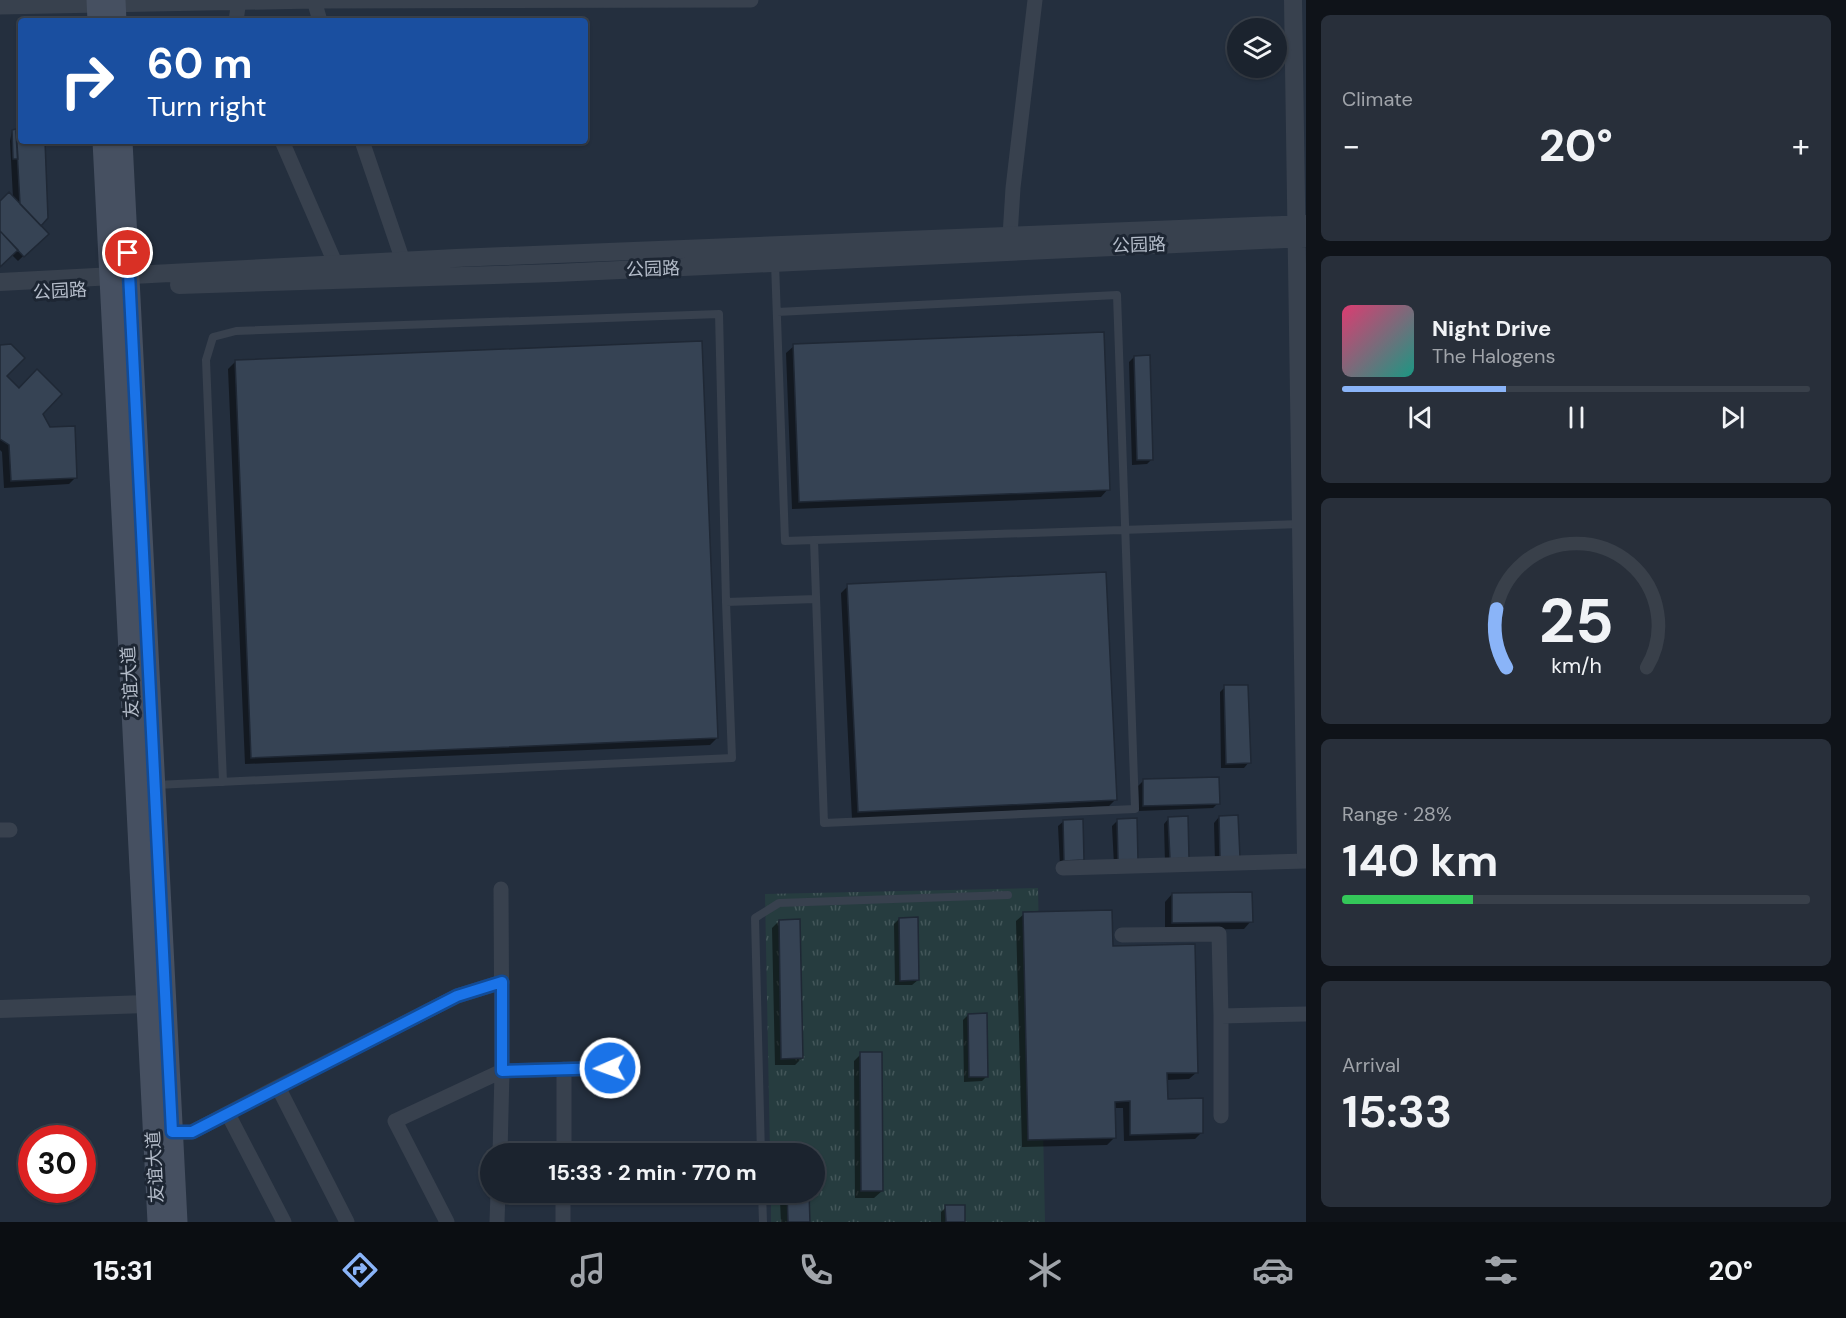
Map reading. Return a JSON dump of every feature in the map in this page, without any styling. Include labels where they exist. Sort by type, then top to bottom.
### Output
[{"type":"main road","name":"友谊大道","points":[[104,144],[120,282],[154,785],[177,1222]]},
{"type":"main road","name":"友谊大道","points":[[122,144],[120,282],[146,1004],[158,1222]]},
{"type":"street","points":[[0,7],[106,9],[239,1],[751,0]]},
{"type":"street","points":[[1010,236],[1013,188],[1035,0]]},
{"type":"street","points":[[1293,0],[1301,231],[1306,856]]},
{"type":"street","points":[[236,18],[239,1]]},
{"type":"street","points":[[314,1],[319,18]]},
{"type":"street","points":[[283,144],[336,265]]},
{"type":"street","points":[[363,144],[403,261]]},
{"type":"street","points":[[0,282],[120,282],[403,261],[1010,236],[1301,231]]},
{"type":"street","name":"公园路","points":[[0,294],[120,282],[556,273],[775,263],[1301,231]]},
{"type":"street","points":[[1063,868],[1306,861]]},
{"type":"street","points":[[500,1143],[501,889]]},
{"type":"street","points":[[1122,935],[1220,934],[1221,1116]]},
{"type":"street","points":[[172,1132],[192,1132],[457,996],[502,982]]},
{"type":"street","points":[[0,1009],[146,1004]]},
{"type":"street","points":[[1221,1016],[1306,1014]]},
{"type":"street","points":[[447,1222],[395,1121],[502,1071],[610,1068]]},
{"type":"street","points":[[564,1069],[564,1143]]},
{"type":"street","points":[[278,1087],[347,1222]]},
{"type":"street","points":[[228,1114],[284,1222]]},
{"type":"street","points":[[497,1222],[498,1203]]},
{"type":"street","points":[[563,1203],[563,1222]]},
{"type":"lane","points":[[775,263],[785,541],[1304,524]]},
{"type":"lane","points":[[777,312],[1117,295],[1135,809],[824,823],[814,540]]},
{"type":"lane","points":[[154,785],[223,782],[732,758],[719,314],[236,331],[213,337],[207,360],[223,782]]},
{"type":"lane","points":[[726,602],[816,599]]},
{"type":"lane","points":[[761,1143],[755,918],[779,903],[1008,895]]},
{"type":"lane","points":[[762,1203],[763,1222]]},
{"type":"green space","points":[[1038,888],[1045,1222],[771,1222],[771,1203],[825,1203],[825,1143],[770,1143],[765,894]]},
{"type":"building","points":[[16,129],[18,159],[13,159],[12,130]]},
{"type":"building","points":[[16,132],[18,132],[18,144],[45,144],[48,218],[41,226],[20,204]]},
{"type":"building","points":[[9,192],[49,234],[24,257],[0,231],[0,201]]},
{"type":"building","points":[[0,231],[18,250],[0,267]]},
{"type":"building","points":[[1104,332],[1110,490],[799,502],[793,344]]},
{"type":"building","points":[[702,341],[718,738],[251,758],[235,360]]},
{"type":"building","points":[[11,344],[25,358],[7,376],[19,388],[37,369],[62,394],[43,414],[50,427],[75,426],[77,478],[11,481],[9,445],[0,439],[0,345]]},
{"type":"building","points":[[1150,355],[1153,460],[1137,460],[1134,356]]},
{"type":"building","points":[[1106,572],[1117,800],[858,812],[847,584]]},
{"type":"building","points":[[1224,685],[1248,685],[1251,763],[1226,764]]},
{"type":"building","points":[[1219,777],[1220,804],[1143,806],[1143,779]]},
{"type":"building","points":[[1238,815],[1240,857],[1220,858],[1219,816]]},
{"type":"building","points":[[1188,816],[1189,858],[1170,859],[1168,817]]},
{"type":"building","points":[[1137,818],[1138,860],[1118,860],[1117,819]]},
{"type":"building","points":[[1083,819],[1084,860],[1064,861],[1063,820]]},
{"type":"building","points":[[1252,892],[1253,922],[1172,923],[1172,893]]},
{"type":"building","points":[[1112,910],[1113,946],[1195,944],[1198,1073],[1167,1073],[1168,1099],[1203,1098],[1203,1133],[1130,1135],[1130,1101],[1115,1102],[1116,1138],[1028,1140],[1023,912]]},
{"type":"building","points":[[918,917],[919,980],[900,981],[899,918]]},
{"type":"building","points":[[800,919],[803,1058],[781,1059],[779,920]]},
{"type":"building","points":[[987,1013],[988,1077],[969,1077],[968,1014]]},
{"type":"building","points":[[860,1052],[882,1052],[883,1191],[861,1191]]},
{"type":"building","points":[[787,1203],[809,1203],[810,1222],[788,1222]]},
{"type":"building","points":[[945,1205],[965,1205],[965,1222],[946,1222]]},
{"type":"route","points":[[128,253],[172,1132],[192,1132],[457,996],[502,982],[502,1071],[610,1068]]}]
